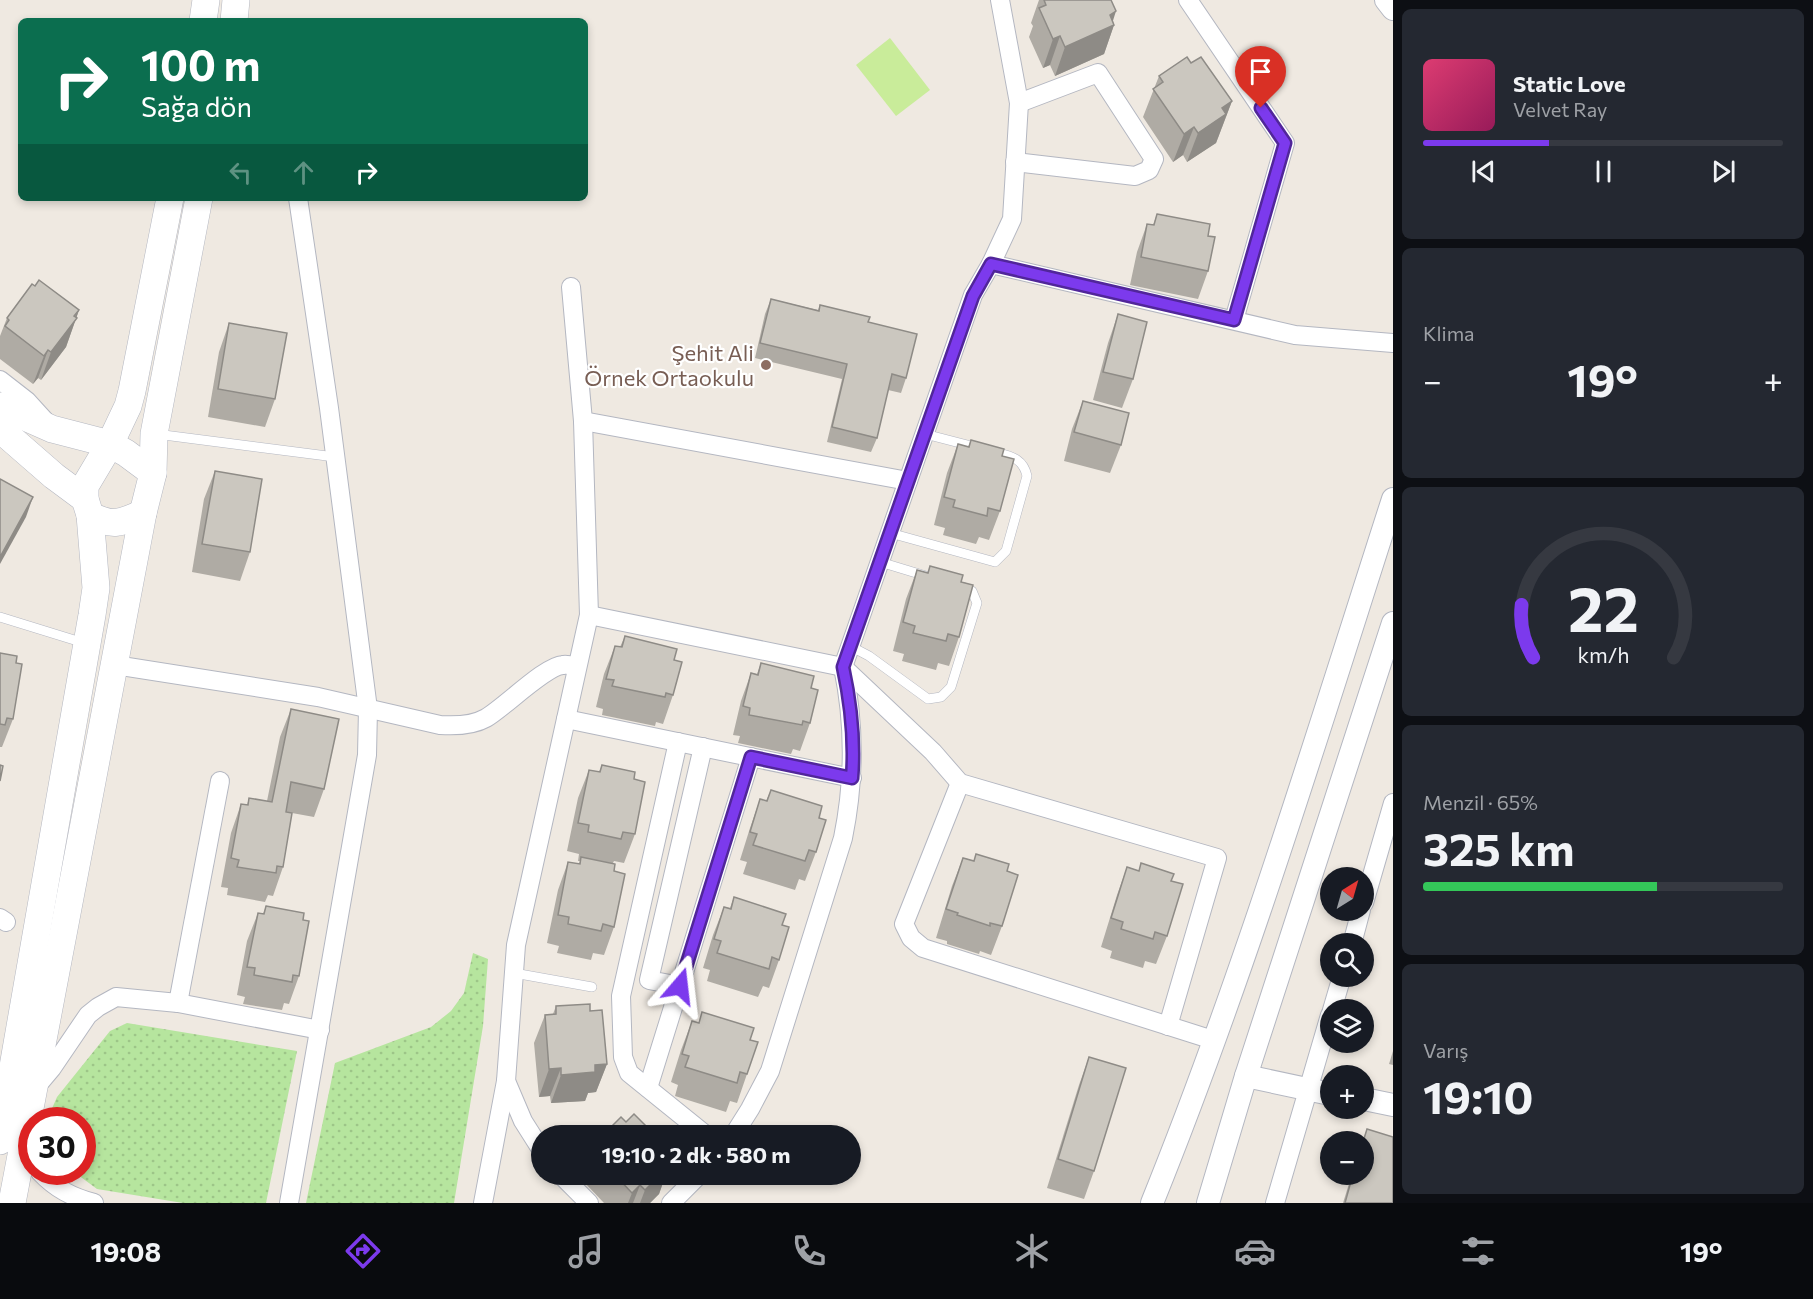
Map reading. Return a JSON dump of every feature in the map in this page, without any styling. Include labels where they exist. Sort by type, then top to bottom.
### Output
[{"type":"main road","points":[[204,18],[207,0]]},
{"type":"main road","points":[[234,18],[236,0]]},
{"type":"main road","points":[[12,1203],[12,1137],[96,588],[85,486],[117,434],[128,406],[169,201]]},
{"type":"main road","points":[[12,1137],[35,1088],[143,513],[153,473],[154,434],[198,201]]},
{"type":"main road","points":[[0,406],[52,429],[110,444],[153,473]]},
{"type":"main road","points":[[0,429],[102,522],[126,521],[143,513]]},
{"type":"street","points":[[740,1125],[770,1071],[843,838],[852,778],[852,726],[843,667],[973,296],[1012,219],[1019,103],[1000,0]]},
{"type":"street","points":[[1188,0],[1285,143],[1234,320]]},
{"type":"street","points":[[1386,0],[1393,9]]},
{"type":"street","points":[[1015,162],[1136,176],[1149,170],[1154,159],[1098,73],[1019,103]]},
{"type":"street","points":[[289,1203],[366,755],[368,709],[298,201]]},
{"type":"street","points":[[991,264],[1295,334],[1393,343]]},
{"type":"street","points":[[483,1203],[506,1081],[516,945],[589,615],[583,421],[570,287]]},
{"type":"street","points":[[0,380],[27,400],[52,429]]},
{"type":"street","points":[[583,421],[908,481]]},
{"type":"street","points":[[1152,1203],[1273,871],[1393,499]]},
{"type":"street","points":[[589,615],[843,667],[933,752],[960,783],[1217,858],[1168,1026]]},
{"type":"street","points":[[1208,1203],[1246,1076],[1393,624]]},
{"type":"street","points":[[115,665],[318,697],[440,725],[466,724],[484,719],[508,704],[549,670],[562,665],[577,667]]},
{"type":"street","points":[[566,719],[852,778]]},
{"type":"street","points":[[678,742],[621,996],[624,1063],[629,1073],[693,1125]]},
{"type":"street","points":[[680,986],[649,980],[703,747]]},
{"type":"street","points":[[648,1088],[751,757]]},
{"type":"street","points":[[178,1003],[220,782]]},
{"type":"street","points":[[960,783],[904,924],[911,938],[923,948],[1213,1040]]},
{"type":"street","points":[[1374,869],[1393,803]]},
{"type":"street","points":[[35,1088],[62,1054],[88,1015],[106,1001],[116,997],[178,1003],[320,1030]]},
{"type":"street","points":[[1275,1203],[1320,1049]]},
{"type":"street","points":[[1246,1076],[1320,1092]]},
{"type":"street","points":[[506,1081],[523,1121],[531,1133]]},
{"type":"street","points":[[1374,1102],[1393,1105]]},
{"type":"street","points":[[52,1185],[74,1198],[94,1203]]},
{"type":"street","points":[[571,1185],[589,1203]]},
{"type":"street","points":[[671,1203],[689,1185]]},
{"type":"lane","points":[[154,434],[335,457]]},
{"type":"lane","points":[[890,533],[995,562],[1006,551],[1027,476],[1024,467],[1016,457],[925,434]]},
{"type":"lane","points":[[880,562],[936,579]]},
{"type":"lane","points":[[850,646],[869,656],[928,699],[941,697],[951,687],[977,603],[972,591],[958,585]]},
{"type":"lane","points":[[0,617],[87,644]]},
{"type":"lane","points":[[514,973],[592,987]]},
{"type":"green space","points":[[890,38],[930,90],[896,116],[856,65]]},
{"type":"green space","points":[[473,953],[488,959],[483,1026],[454,1203],[306,1203],[335,1063],[431,1027],[451,1011],[464,993]]},
{"type":"green space","points":[[127,1023],[297,1051],[266,1203],[183,1203],[97,1189],[92,1185],[96,1185],[96,1107],[53,1107],[57,1097],[110,1031]]},
{"type":"building","points":[[1044,0],[1111,0],[1116,11],[1110,15],[1114,25],[1065,47],[1060,36],[1053,39],[1039,8],[1046,5]]},
{"type":"building","points":[[1187,57],[1191,63],[1201,57],[1232,101],[1222,108],[1226,114],[1198,133],[1194,127],[1184,134],[1153,89],[1163,82],[1159,76]]},
{"type":"building","points":[[1157,214],[1210,224],[1208,236],[1215,237],[1208,271],[1141,257],[1147,224],[1154,225]]},
{"type":"building","points":[[39,280],[79,310],[74,316],[77,318],[51,352],[48,350],[44,356],[5,326],[9,320],[7,318],[32,284],[35,286]]},
{"type":"building","points":[[771,299],[819,311],[820,305],[870,317],[868,322],[917,334],[906,378],[892,374],[877,438],[832,427],[847,364],[760,343]]},
{"type":"building","points":[[1118,314],[1147,322],[1133,379],[1103,372]]},
{"type":"building","points":[[229,323],[287,333],[275,399],[218,389]]},
{"type":"building","points":[[1083,401],[1129,413],[1121,445],[1074,432]]},
{"type":"building","points":[[971,440],[1004,449],[1002,456],[1014,459],[1000,511],[988,508],[987,516],[953,507],[955,500],[944,497],[958,444],[969,447]]},
{"type":"building","points":[[215,471],[262,479],[250,552],[202,544]]},
{"type":"building","points":[[0,479],[33,497],[0,557]]},
{"type":"building","points":[[930,566],[963,575],[961,582],[973,585],[959,637],[948,634],[946,641],[913,633],[915,626],[903,622],[917,570],[928,573]]},
{"type":"building","points":[[625,636],[677,649],[674,660],[682,662],[673,695],[666,693],[665,697],[612,686],[614,680],[606,679],[615,646],[622,647]]},
{"type":"building","points":[[0,653],[17,656],[16,663],[22,664],[13,719],[7,718],[5,725],[0,724]]},
{"type":"building","points":[[761,663],[814,676],[811,688],[818,690],[810,723],[803,721],[802,725],[749,715],[750,708],[743,706],[751,673],[758,675]]},
{"type":"building","points":[[291,709],[339,719],[324,789],[291,782],[286,812],[292,813],[283,867],[277,866],[276,873],[237,867],[239,860],[231,858],[241,804],[248,805],[249,798],[272,802]]},
{"type":"building","points":[[0,765],[3,766],[0,781]]},
{"type":"building","points":[[602,765],[635,772],[634,779],[645,782],[635,834],[623,832],[621,839],[588,832],[589,825],[578,823],[589,770],[600,772]]},
{"type":"building","points":[[771,790],[822,806],[819,818],[826,820],[816,852],[809,850],[805,861],[753,845],[757,834],[750,832],[760,799],[767,801]]},
{"type":"building","points":[[976,854],[1009,864],[1007,871],[1018,875],[1002,926],[990,923],[990,926],[946,909],[963,858],[974,861]]},
{"type":"building","points":[[581,857],[615,864],[614,871],[625,874],[614,927],[603,924],[601,931],[568,924],[569,917],[558,915],[568,862],[580,864]]},
{"type":"building","points":[[1141,863],[1174,874],[1171,881],[1183,884],[1167,936],[1155,932],[1153,939],[1121,929],[1123,922],[1111,918],[1127,867],[1139,871]]},
{"type":"building","points":[[734,897],[786,914],[782,925],[789,927],[779,960],[772,957],[769,969],[717,953],[721,941],[714,939],[724,907],[731,909]]},
{"type":"building","points":[[266,906],[304,913],[303,920],[309,921],[299,976],[293,975],[292,982],[254,975],[255,968],[247,967],[258,913],[264,914]]},
{"type":"building","points":[[590,1004],[590,1011],[602,1010],[607,1064],[595,1065],[595,1072],[561,1075],[561,1068],[549,1069],[545,1015],[556,1014],[556,1006]]},
{"type":"building","points":[[702,1012],[754,1028],[750,1040],[758,1042],[747,1074],[740,1072],[737,1083],[685,1067],[689,1056],[682,1054],[692,1021],[699,1023]]},
{"type":"building","points":[[1089,1057],[1126,1068],[1094,1171],[1058,1159]]},
{"type":"building","points":[[634,1114],[645,1125],[613,1125],[621,1117],[626,1122]]},
{"type":"building","points":[[1374,1131],[1393,1137],[1393,1203],[1345,1203],[1350,1185],[1374,1185]]},
{"type":"building","points":[[624,1185],[640,1185],[632,1193]]},
{"type":"building","points":[[640,1185],[650,1185],[645,1190]]},
{"type":"place","name":"Şehit Ali Örnek Ortaokulu","points":[[766,365]]},
{"type":"route","points":[[680,986],[751,757],[852,778],[853,738],[843,667],[973,296],[991,264],[1234,320],[1285,143],[1261,108]]}]
